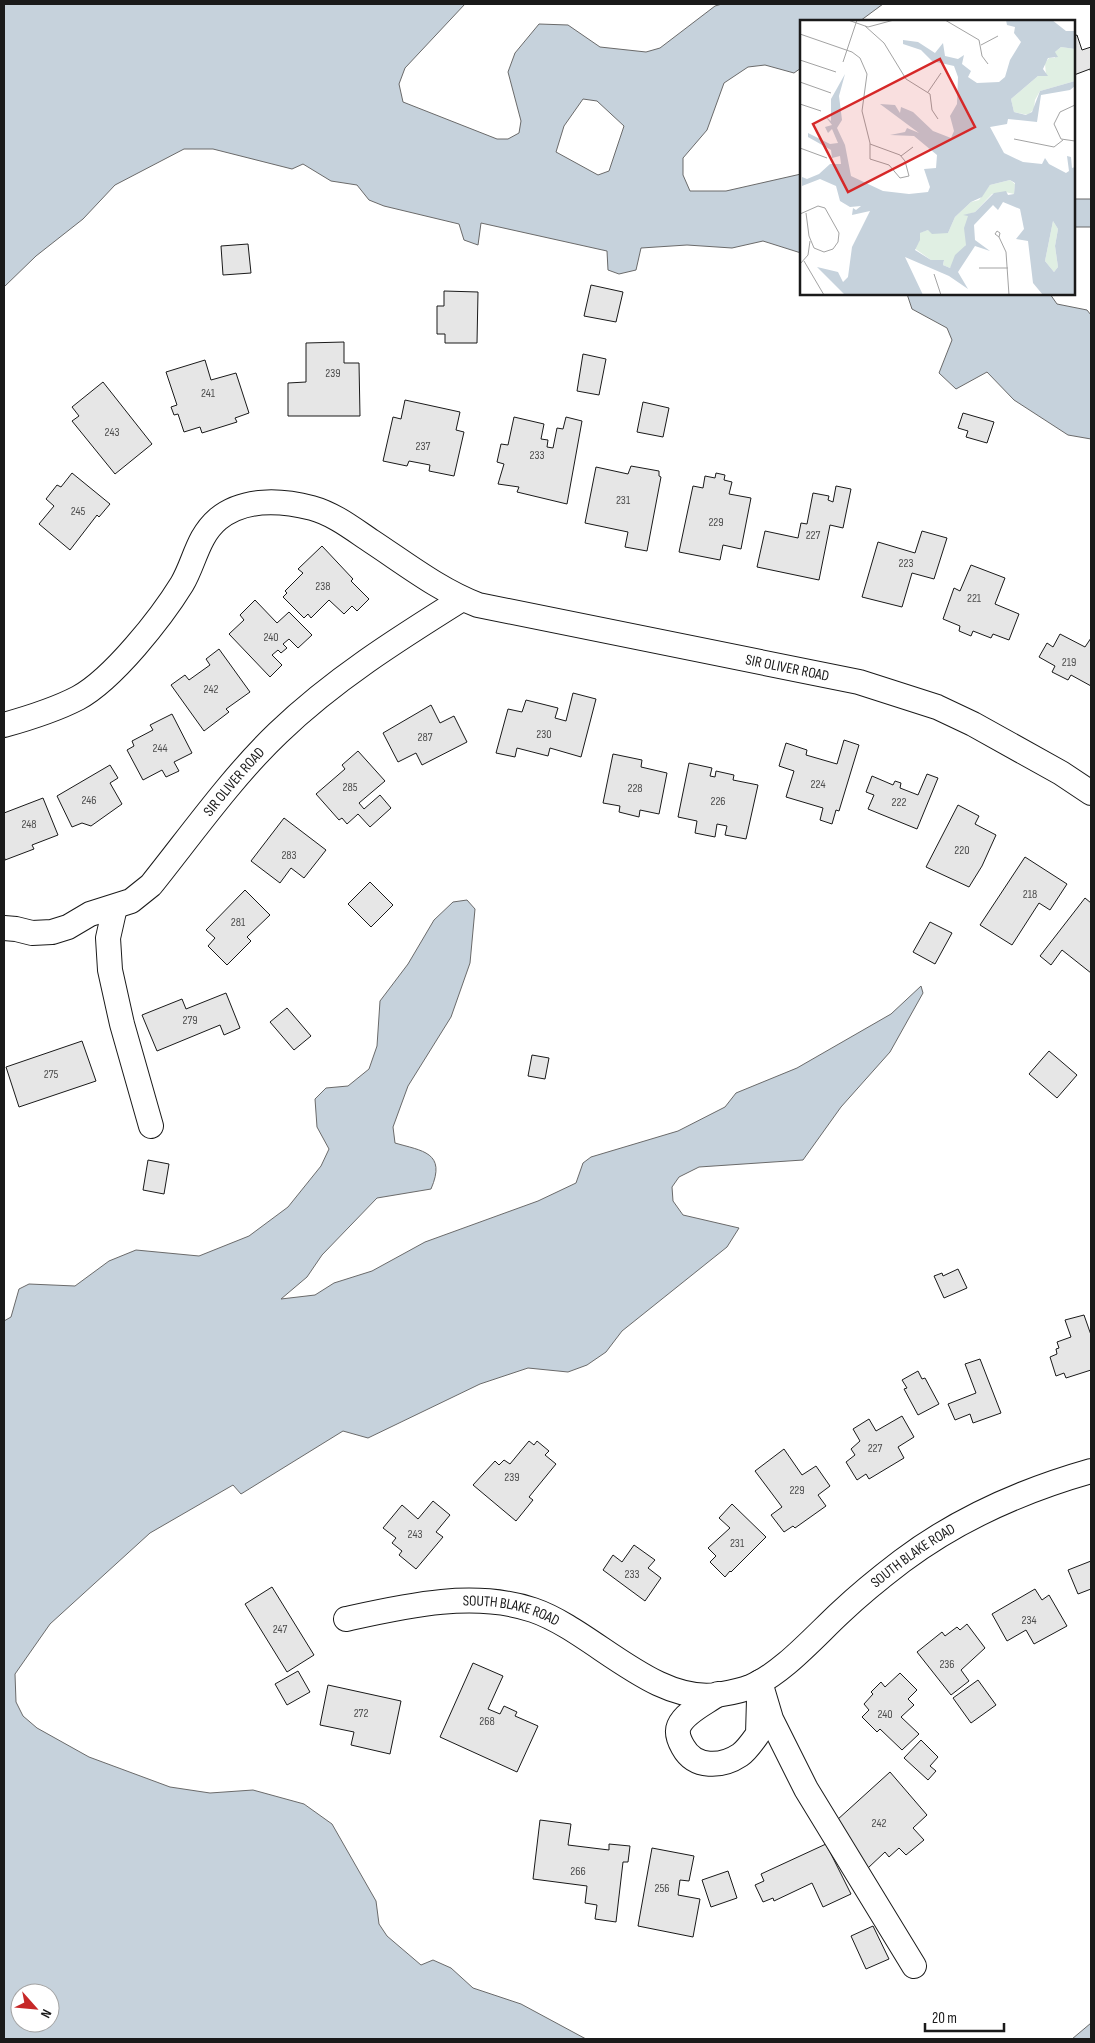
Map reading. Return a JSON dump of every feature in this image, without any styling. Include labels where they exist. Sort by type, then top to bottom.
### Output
[{"type":"street","name":"SIR OLIVER ROAD","points":[[4,725],[35,717],[79,697],[119,664],[166,609],[183,582],[195,551],[206,532],[219,518],[238,507],[259,503],[283,503],[314,509],[342,521],[436,585],[478,605],[859,682],[937,707],[973,724],[1053,769],[1091,793]]},
{"type":"street","name":"SIR OLIVER ROAD","points":[[4,928],[32,933],[52,932],[68,927],[90,914],[131,901],[151,885],[252,760],[284,727],[325,691],[405,635],[462,599]]},
{"type":"street","points":[[115,907],[108,938],[110,970],[122,1024],[152,1126]]},
{"type":"street","name":"SOUTH BLAKE ROAD","points":[[346,1620],[401,1608],[456,1602],[500,1602],[534,1611],[564,1625],[630,1667],[667,1687],[692,1694],[718,1694],[749,1688],[789,1661],[843,1610],[902,1561],[948,1530],[993,1507],[1091,1471]]},
{"type":"street","points":[[760,1682],[771,1719],[806,1789],[914,1966]]},
{"type":"street","name":"SOUTH BLAKE ROAD","points":[[718,1694],[684,1717],[678,1726],[678,1738],[685,1751],[694,1760],[704,1764],[718,1764],[741,1754],[758,1734],[760,1682]]},
{"type":"shaded area","points":[[4,4],[465,4],[405,68],[399,84],[403,102],[497,139],[508,139],[519,133],[521,121],[508,72],[515,53],[539,24],[568,25],[600,47],[646,52],[660,48],[715,6],[722,4],[883,4],[861,20],[800,20],[800,69],[794,73],[765,65],[748,67],[724,83],[707,130],[683,158],[683,175],[690,191],[726,191],[800,174],[800,253],[763,241],[732,248],[687,245],[641,248],[636,270],[619,274],[608,270],[607,251],[481,223],[478,245],[464,240],[459,224],[384,206],[369,200],[357,185],[331,181],[303,164],[292,169],[213,149],[184,149],[115,185],[83,219],[36,256],[4,287]],"holes":[[[583,99],[597,101],[624,126],[609,171],[598,175],[556,152],[564,126]]]},
{"type":"shaded area","points":[[1075,199],[1091,199],[1091,227],[1075,227]]},
{"type":"shaded area","points":[[907,295],[1051,295],[1057,304],[1087,310],[1091,315],[1091,439],[1068,435],[1014,400],[987,372],[956,389],[939,373],[952,340],[947,328],[912,309]]},
{"type":"shaded area","points":[[467,900],[475,909],[470,963],[451,1017],[408,1086],[393,1127],[395,1143],[422,1151],[434,1160],[436,1167],[435,1177],[431,1189],[377,1198],[322,1255],[307,1277],[281,1299],[315,1295],[334,1283],[372,1271],[425,1242],[538,1201],[576,1183],[583,1163],[591,1157],[678,1131],[725,1107],[736,1093],[797,1068],[891,1014],[921,986],[923,993],[890,1052],[841,1107],[803,1160],[699,1167],[679,1177],[672,1187],[673,1201],[683,1215],[739,1228],[727,1247],[622,1331],[606,1352],[587,1365],[568,1372],[528,1368],[480,1384],[368,1438],[343,1431],[241,1494],[233,1485],[150,1533],[50,1624],[15,1674],[16,1702],[23,1716],[37,1728],[89,1757],[170,1787],[210,1793],[253,1790],[304,1804],[332,1824],[376,1901],[379,1924],[387,1936],[421,1965],[433,1960],[451,1968],[473,1988],[521,2004],[586,2039],[4,2039],[4,1321],[11,1317],[19,1289],[29,1284],[75,1286],[109,1261],[136,1250],[199,1256],[249,1236],[288,1207],[321,1166],[329,1149],[317,1127],[315,1099],[326,1088],[348,1086],[369,1069],[377,1046],[380,1001],[408,964],[434,920],[453,902]]},
{"type":"shaded area","points":[[1091,2023],[1091,2039],[1072,2039]]},
{"type":"building","points":[[1077,35],[1082,50],[1091,47],[1091,74],[1090,69],[1075,75],[1075,36]]},
{"type":"building","points":[[248,244],[251,273],[223,275],[221,246]]},
{"type":"building","points":[[591,285],[623,292],[616,322],[584,316]]},
{"type":"building","points":[[444,291],[478,292],[477,343],[445,343],[445,334],[437,334],[437,306],[444,306]]},
{"type":"building","points":[[344,342],[344,363],[359,363],[360,416],[288,416],[288,383],[306,382],[306,343]]},
{"type":"building","points":[[583,354],[606,359],[599,395],[577,391]]},
{"type":"building","points":[[205,360],[211,380],[236,373],[249,413],[235,418],[237,422],[202,433],[200,427],[184,432],[178,414],[174,415],[171,407],[177,405],[166,372]]},
{"type":"building","points":[[103,382],[152,444],[115,474],[72,421],[79,416],[72,407]]},
{"type":"building","points":[[405,400],[460,412],[456,430],[464,432],[454,476],[429,471],[430,465],[409,461],[407,466],[383,461],[393,417],[401,419]]},
{"type":"building","points":[[643,402],[669,408],[663,437],[637,432]]},
{"type":"building","points":[[963,413],[994,422],[987,443],[966,437],[968,431],[958,428]]},
{"type":"building","points":[[514,417],[544,424],[541,439],[548,440],[547,447],[553,448],[557,428],[563,429],[566,417],[582,421],[567,504],[517,492],[519,487],[498,484],[504,464],[497,462],[501,444],[508,445]]},
{"type":"building","points":[[631,466],[659,471],[659,476],[661,477],[647,551],[625,547],[628,532],[585,523],[596,467],[628,474]]},
{"type":"building","points":[[72,473],[110,504],[99,517],[97,515],[70,550],[39,524],[54,506],[46,499],[57,485],[61,487]]},
{"type":"building","points":[[716,473],[725,475],[724,480],[732,482],[729,494],[751,498],[741,549],[723,545],[720,560],[679,552],[693,486],[703,488],[705,476],[715,478]]},
{"type":"building","points":[[836,486],[851,489],[843,528],[830,525],[819,580],[757,567],[765,531],[798,538],[801,523],[807,524],[813,493],[829,496],[828,500],[833,502]]},
{"type":"building","points":[[922,531],[947,538],[934,579],[912,573],[902,607],[862,597],[878,542],[915,553]]},
{"type":"building","points":[[322,546],[353,579],[351,581],[369,599],[357,611],[352,606],[344,614],[329,600],[311,618],[308,614],[304,618],[283,597],[287,593],[285,591],[303,573],[298,569]]},
{"type":"building","points":[[971,565],[1005,578],[995,604],[1019,614],[1009,640],[993,634],[991,638],[973,631],[971,636],[959,631],[960,626],[943,619],[954,588],[960,591]]},
{"type":"building","points":[[255,600],[277,623],[289,612],[312,635],[298,648],[289,639],[283,644],[287,648],[281,653],[278,650],[272,655],[282,665],[270,677],[229,634],[244,620],[240,615]]},
{"type":"building","points":[[1060,634],[1085,647],[1091,638],[1091,686],[1071,675],[1068,680],[1052,672],[1055,666],[1039,657],[1047,643],[1053,647]]},
{"type":"building","points":[[219,649],[250,692],[226,709],[229,712],[204,731],[171,685],[185,675],[189,680],[210,665],[206,659]]},
{"type":"building","points":[[573,693],[596,699],[581,757],[550,748],[548,756],[517,748],[515,757],[496,753],[508,709],[522,712],[526,700],[558,708],[555,718],[566,721]]},
{"type":"building","points":[[431,705],[440,723],[454,716],[467,742],[422,765],[416,753],[398,762],[383,733]]},
{"type":"building","points":[[172,714],[192,753],[174,762],[179,771],[166,777],[162,770],[143,780],[127,750],[134,746],[132,741],[153,730],[150,725]]},
{"type":"building","points":[[844,740],[859,745],[839,811],[836,810],[832,824],[820,820],[823,808],[786,797],[794,771],[779,766],[786,743],[807,750],[806,755],[837,764]]},
{"type":"building","points":[[358,751],[385,781],[359,803],[364,809],[380,795],[391,808],[370,827],[358,814],[347,824],[342,818],[339,820],[316,794],[345,769],[342,765]]},
{"type":"building","points":[[613,754],[642,760],[641,767],[667,773],[659,814],[640,810],[639,817],[619,812],[620,806],[603,803]]},
{"type":"building","points":[[689,763],[712,768],[710,776],[715,777],[716,771],[734,775],[733,780],[758,785],[746,839],[725,835],[727,826],[717,824],[715,837],[695,833],[697,821],[678,817]]},
{"type":"building","points":[[110,765],[118,778],[110,783],[122,804],[91,826],[82,823],[72,827],[57,796]]},
{"type":"building","points":[[927,774],[938,778],[917,829],[868,809],[874,795],[866,792],[872,776],[893,785],[895,781],[901,783],[900,788],[918,795]]},
{"type":"building","points":[[43,798],[58,835],[32,845],[34,849],[5,860],[4,813]]},
{"type":"building","points":[[958,805],[979,816],[975,824],[996,835],[982,866],[969,887],[926,867]]},
{"type":"building","points":[[284,818],[326,850],[304,878],[291,868],[280,883],[251,861]]},
{"type":"building","points":[[1025,857],[1067,884],[1050,910],[1039,903],[1012,945],[980,925]]},
{"type":"building","points":[[370,882],[393,905],[371,927],[348,904]]},
{"type":"building","points":[[245,890],[270,915],[247,937],[251,941],[227,965],[208,946],[215,938],[206,930]]},
{"type":"building","points":[[1085,898],[1091,903],[1091,973],[1062,950],[1051,965],[1040,956]]},
{"type":"building","points":[[930,922],[952,933],[935,964],[913,952]]},
{"type":"building","points":[[226,993],[240,1028],[224,1035],[220,1025],[157,1051],[142,1015],[182,999],[186,1009]]},
{"type":"building","points":[[287,1008],[311,1036],[294,1050],[270,1022]]},
{"type":"building","points":[[82,1041],[96,1081],[19,1107],[6,1067]]},
{"type":"building","points":[[1049,1051],[1077,1075],[1057,1098],[1029,1074]]},
{"type":"building","points":[[532,1055],[549,1058],[545,1079],[528,1076]]},
{"type":"building","points":[[148,1160],[169,1164],[164,1194],[143,1190]]},
{"type":"building","points":[[958,1269],[967,1288],[944,1298],[934,1276],[942,1273],[943,1276]]},
{"type":"building","points":[[1084,1315],[1091,1335],[1091,1370],[1066,1378],[1064,1373],[1056,1376],[1050,1357],[1057,1354],[1056,1349],[1059,1348],[1057,1342],[1071,1337],[1065,1320]]},
{"type":"building","points":[[980,1359],[1001,1413],[973,1423],[970,1414],[955,1420],[948,1404],[976,1393],[965,1364]]},
{"type":"building","points":[[918,1371],[922,1379],[925,1378],[939,1404],[918,1415],[904,1389],[907,1388],[902,1380]]},
{"type":"building","points":[[902,1416],[914,1437],[898,1447],[904,1458],[869,1479],[866,1474],[857,1480],[846,1462],[855,1455],[851,1449],[860,1441],[853,1429],[869,1419],[876,1431]]},
{"type":"building","points":[[529,1441],[534,1445],[537,1441],[549,1451],[545,1455],[556,1464],[529,1497],[533,1500],[516,1521],[473,1485],[495,1461],[499,1465],[504,1460],[510,1464]]},
{"type":"building","points":[[784,1449],[802,1475],[816,1466],[830,1486],[818,1495],[826,1506],[795,1528],[793,1526],[784,1532],[771,1515],[782,1507],[755,1471]]},
{"type":"building","points":[[433,1501],[450,1515],[436,1532],[443,1537],[416,1569],[399,1555],[402,1551],[392,1543],[396,1538],[383,1528],[402,1505],[418,1519]]},
{"type":"building","points":[[732,1504],[766,1537],[725,1577],[710,1562],[716,1556],[708,1548],[730,1528],[719,1518]]},
{"type":"building","points":[[634,1545],[655,1560],[648,1568],[661,1578],[645,1601],[603,1570],[613,1555],[622,1562]]},
{"type":"building","points":[[1091,1561],[1091,1589],[1078,1594],[1068,1570]]},
{"type":"building","points":[[272,1587],[314,1655],[287,1672],[245,1604]]},
{"type":"building","points":[[1035,1589],[1042,1600],[1049,1595],[1067,1626],[1034,1644],[1026,1630],[1007,1641],[992,1614]]},
{"type":"building","points":[[967,1624],[985,1648],[961,1670],[969,1681],[951,1695],[917,1652],[942,1632],[945,1636],[957,1627],[960,1630]]},
{"type":"building","points":[[473,1663],[503,1676],[488,1709],[500,1714],[504,1706],[517,1712],[515,1716],[538,1726],[517,1772],[440,1737]]},
{"type":"building","points":[[298,1671],[310,1692],[287,1705],[275,1684]]},
{"type":"building","points":[[900,1673],[917,1690],[908,1699],[914,1705],[901,1717],[919,1734],[902,1750],[880,1729],[877,1732],[862,1717],[869,1710],[864,1704],[873,1694],[871,1692],[881,1682],[885,1687]]},
{"type":"building","points":[[978,1680],[996,1705],[971,1723],[953,1698]]},
{"type":"building","points":[[328,1685],[401,1701],[390,1754],[351,1745],[354,1732],[320,1725]]},
{"type":"building","points":[[921,1740],[938,1757],[930,1766],[936,1771],[928,1780],[904,1758]]},
{"type":"building","points":[[890,1772],[927,1815],[913,1828],[924,1840],[906,1855],[899,1848],[889,1857],[885,1852],[868,1868],[837,1833],[844,1827],[837,1820]]},
{"type":"building","points":[[540,1820],[571,1824],[568,1845],[609,1850],[609,1844],[630,1846],[628,1862],[623,1862],[616,1922],[595,1919],[597,1905],[585,1903],[587,1886],[533,1879]]},
{"type":"building","points":[[826,1844],[851,1894],[823,1907],[812,1883],[774,1901],[773,1898],[763,1902],[755,1885],[764,1881],[761,1874]]},
{"type":"building","points":[[652,1848],[694,1856],[689,1881],[680,1880],[678,1895],[700,1899],[693,1937],[638,1926]]},
{"type":"building","points":[[728,1871],[737,1898],[711,1907],[702,1880]]},
{"type":"building","points":[[873,1926],[889,1959],[866,1969],[851,1936]]}]
